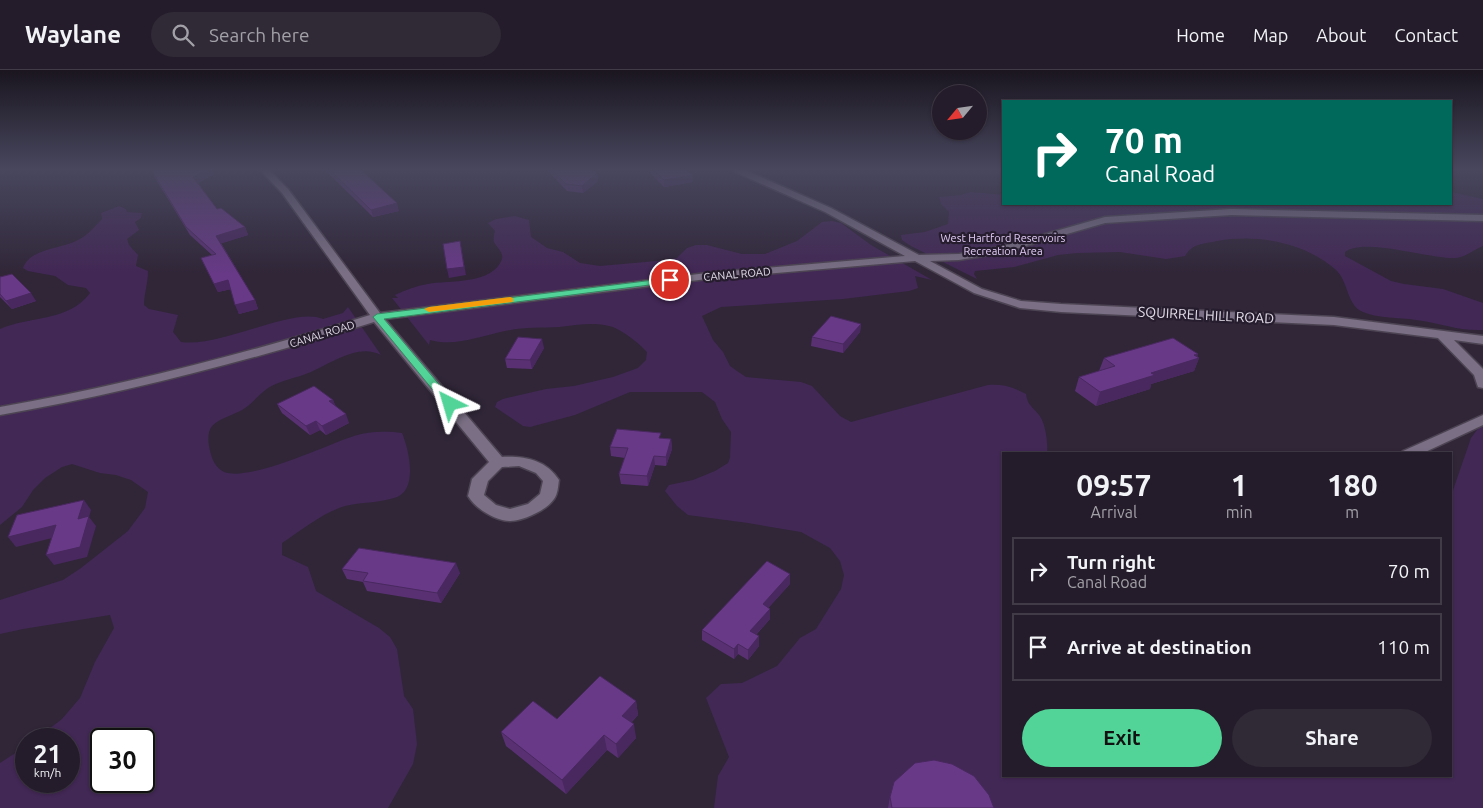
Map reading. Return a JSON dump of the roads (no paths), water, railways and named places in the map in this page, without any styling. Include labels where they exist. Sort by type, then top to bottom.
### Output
[{"type":"street","points":[[295,204],[377,317],[498,462]]},
{"type":"street","name":"SQUIRREL HILL ROAD","points":[[815,204],[978,292],[1020,304],[1061,308],[1334,321],[1483,340]]},
{"type":"street","name":"CANAL ROAD","points":[[0,411],[117,390],[248,356],[377,317],[707,276],[916,258],[959,257],[1001,250],[1106,220],[1177,215],[1289,212],[1483,218]]},
{"type":"street","points":[[1443,336],[1480,374],[1483,384]]},
{"type":"street","points":[[1412,452],[1483,419]]},
{"type":"park label","name":"West Hartford Reservoirs Recreation Area","points":[[1003,244]]}]
